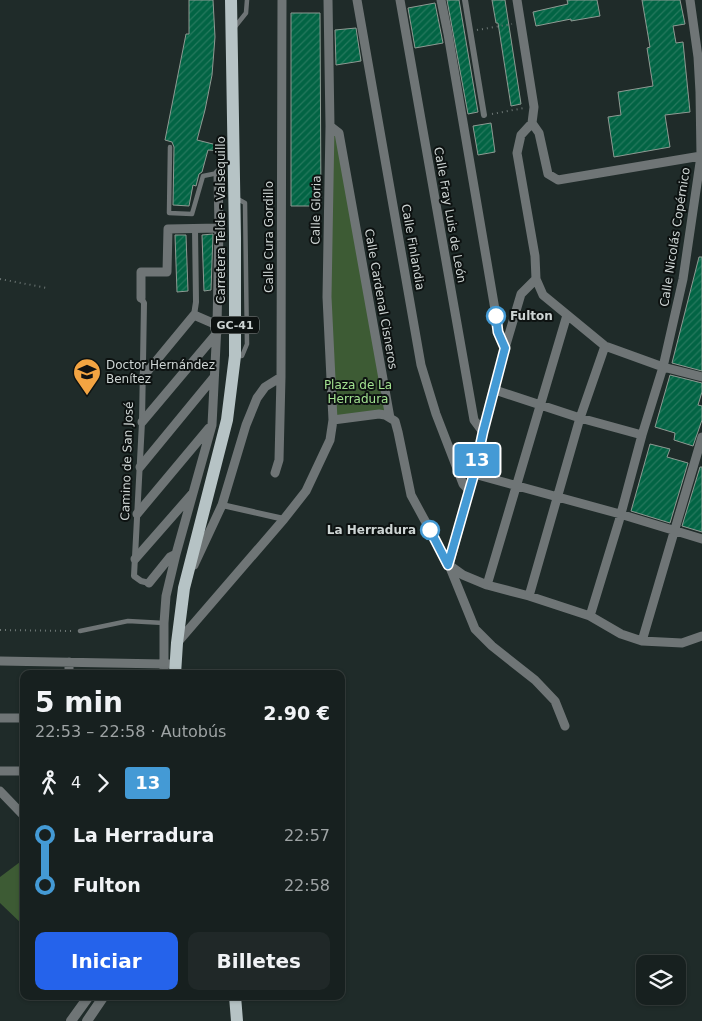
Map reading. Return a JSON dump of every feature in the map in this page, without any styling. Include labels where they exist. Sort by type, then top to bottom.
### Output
[{"type":"main road","name":"Carretera Telde - Valsequillo","points":[[170,669],[177,643],[184,588],[227,420],[235,356],[235,197],[231,0]]},
{"type":"main road","points":[[235,1000],[237,1021]]},
{"type":"street","name":"Calle Cura Gordillo","points":[[275,472],[279,460],[282,377],[282,0]]},
{"type":"street","name":"Calle Gloria","points":[[177,643],[306,491],[330,440],[333,420],[327,297],[330,126],[328,0]]},
{"type":"street","name":"Calle Finlandia","points":[[357,0],[421,365],[436,414],[463,484],[469,490]]},
{"type":"street","name":"Calle Fray Luis de León","points":[[400,0],[474,420],[483,432]]},
{"type":"street","points":[[441,0],[498,332],[505,348]]},
{"type":"street","points":[[465,0],[484,115]]},
{"type":"street","points":[[517,0],[534,107],[532,123],[521,135],[517,153],[535,256],[536,279],[543,295],[605,346],[663,367],[702,377]]},
{"type":"street","name":"Calle Nicolás Copérnico","points":[[590,616],[663,367],[684,279],[700,156],[701,101],[698,57],[690,0]]},
{"type":"street","points":[[532,123],[539,133],[548,174],[558,180],[700,156]]},
{"type":"street","name":"Calle Cardenal Cisneros","points":[[330,126],[339,133],[390,418],[395,421],[411,495],[448,565],[475,630],[535,680],[555,701],[565,726]]},
{"type":"street","points":[[0,661],[69,662],[170,669],[164,623],[166,596],[212,424],[217,329],[218,173]]},
{"type":"street","name":"Camino de San José","points":[[149,583],[141,581],[134,576],[142,422],[144,303],[140,298],[141,272],[167,272],[168,229],[219,228]]},
{"type":"street","points":[[142,378],[194,315],[196,302],[195,229]]},
{"type":"street","points":[[536,279],[521,294],[448,565],[463,575],[487,585],[529,596],[590,616],[621,634],[642,641],[682,643],[702,636]]},
{"type":"street","points":[[194,315],[217,329]]},
{"type":"street","points":[[487,585],[567,315]]},
{"type":"street","points":[[142,422],[217,329]]},
{"type":"street","points":[[529,596],[580,418],[605,346]]},
{"type":"street","points":[[140,466],[214,376]]},
{"type":"street","points":[[184,588],[222,506],[246,425],[257,398],[265,387],[282,377]]},
{"type":"street","points":[[495,390],[580,418],[642,435]]},
{"type":"street","points":[[333,420],[380,414],[390,418]]},
{"type":"street","points":[[137,514],[212,424]]},
{"type":"street","points":[[642,641],[702,437]]},
{"type":"street","points":[[474,474],[557,496],[702,539]]},
{"type":"street","points":[[135,559],[194,492]]},
{"type":"street","points":[[222,506],[284,519]]},
{"type":"street","points":[[149,583],[170,557],[176,554]]},
{"type":"street","points":[[69,662],[69,670]]},
{"type":"street","points":[[0,718],[20,718]]},
{"type":"street","points":[[0,771],[20,771]]},
{"type":"street","points":[[0,791],[20,812]]},
{"type":"street","points":[[71,1021],[86,1000]]},
{"type":"street","points":[[87,1021],[101,1000]]},
{"type":"lane","points":[[232,31],[246,13],[247,0]]},
{"type":"lane","points":[[170,147],[169,213],[192,214],[203,176],[218,173]]},
{"type":"lane","points":[[80,631],[128,622],[164,623]]},
{"type":"path","points":[[470,31],[520,23]]},
{"type":"path","points":[[484,115],[534,107]]},
{"type":"path","points":[[0,279],[47,288]]},
{"type":"path","points":[[0,630],[80,631]]},
{"type":"green space","name":"Plaza de La Herradura","points":[[332,133],[337,135],[386,412],[336,418],[329,298]]},
{"type":"green space","points":[[20,862],[20,922],[0,903],[0,877]]},
{"type":"building","points":[[189,0],[213,0],[215,37],[212,75],[197,140],[225,147],[224,151],[208,150],[196,186],[193,185],[189,206],[173,205],[174,147],[172,142],[165,140],[186,34],[189,34]]},
{"type":"building","points":[[447,0],[459,0],[478,112],[468,114]]},
{"type":"building","points":[[492,0],[505,0],[521,104],[511,106],[498,23],[496,23]]},
{"type":"building","points":[[567,0],[597,0],[600,16],[571,21],[571,19],[536,26],[533,12],[568,4]]},
{"type":"building","points":[[642,0],[680,0],[685,24],[673,26],[676,43],[683,42],[690,112],[665,115],[670,147],[614,157],[608,117],[621,115],[618,92],[653,86],[647,48],[650,47]]},
{"type":"building","points":[[435,3],[443,43],[415,48],[408,8]]},
{"type":"building","points":[[291,13],[320,13],[321,206],[291,206]]},
{"type":"building","points":[[356,28],[361,61],[336,65],[335,30]]},
{"type":"building","points":[[491,123],[495,152],[478,155],[473,126]]},
{"type":"building","points":[[213,234],[211,290],[204,291],[202,235]]},
{"type":"building","points":[[175,235],[186,235],[188,291],[177,292]]},
{"type":"building","points":[[699,257],[702,257],[702,371],[672,363]]},
{"type":"building","points":[[670,375],[702,383],[702,392],[698,405],[702,406],[702,420],[693,446],[674,440],[675,433],[655,427]]},
{"type":"building","points":[[650,444],[670,449],[667,457],[688,463],[670,523],[631,511]]},
{"type":"building","points":[[700,467],[702,467],[702,532],[682,526]]},
{"type":"bus line","name":"13","points":[[430,530],[448,565],[474,474],[505,348],[498,332],[496,316]]},
{"type":"place","name":"Fulton","points":[[496,316]]},
{"type":"place","name":"Doctor Hernández Benítez","points":[[87,396]]},
{"type":"place","name":"La Herradura","points":[[430,530]]}]
